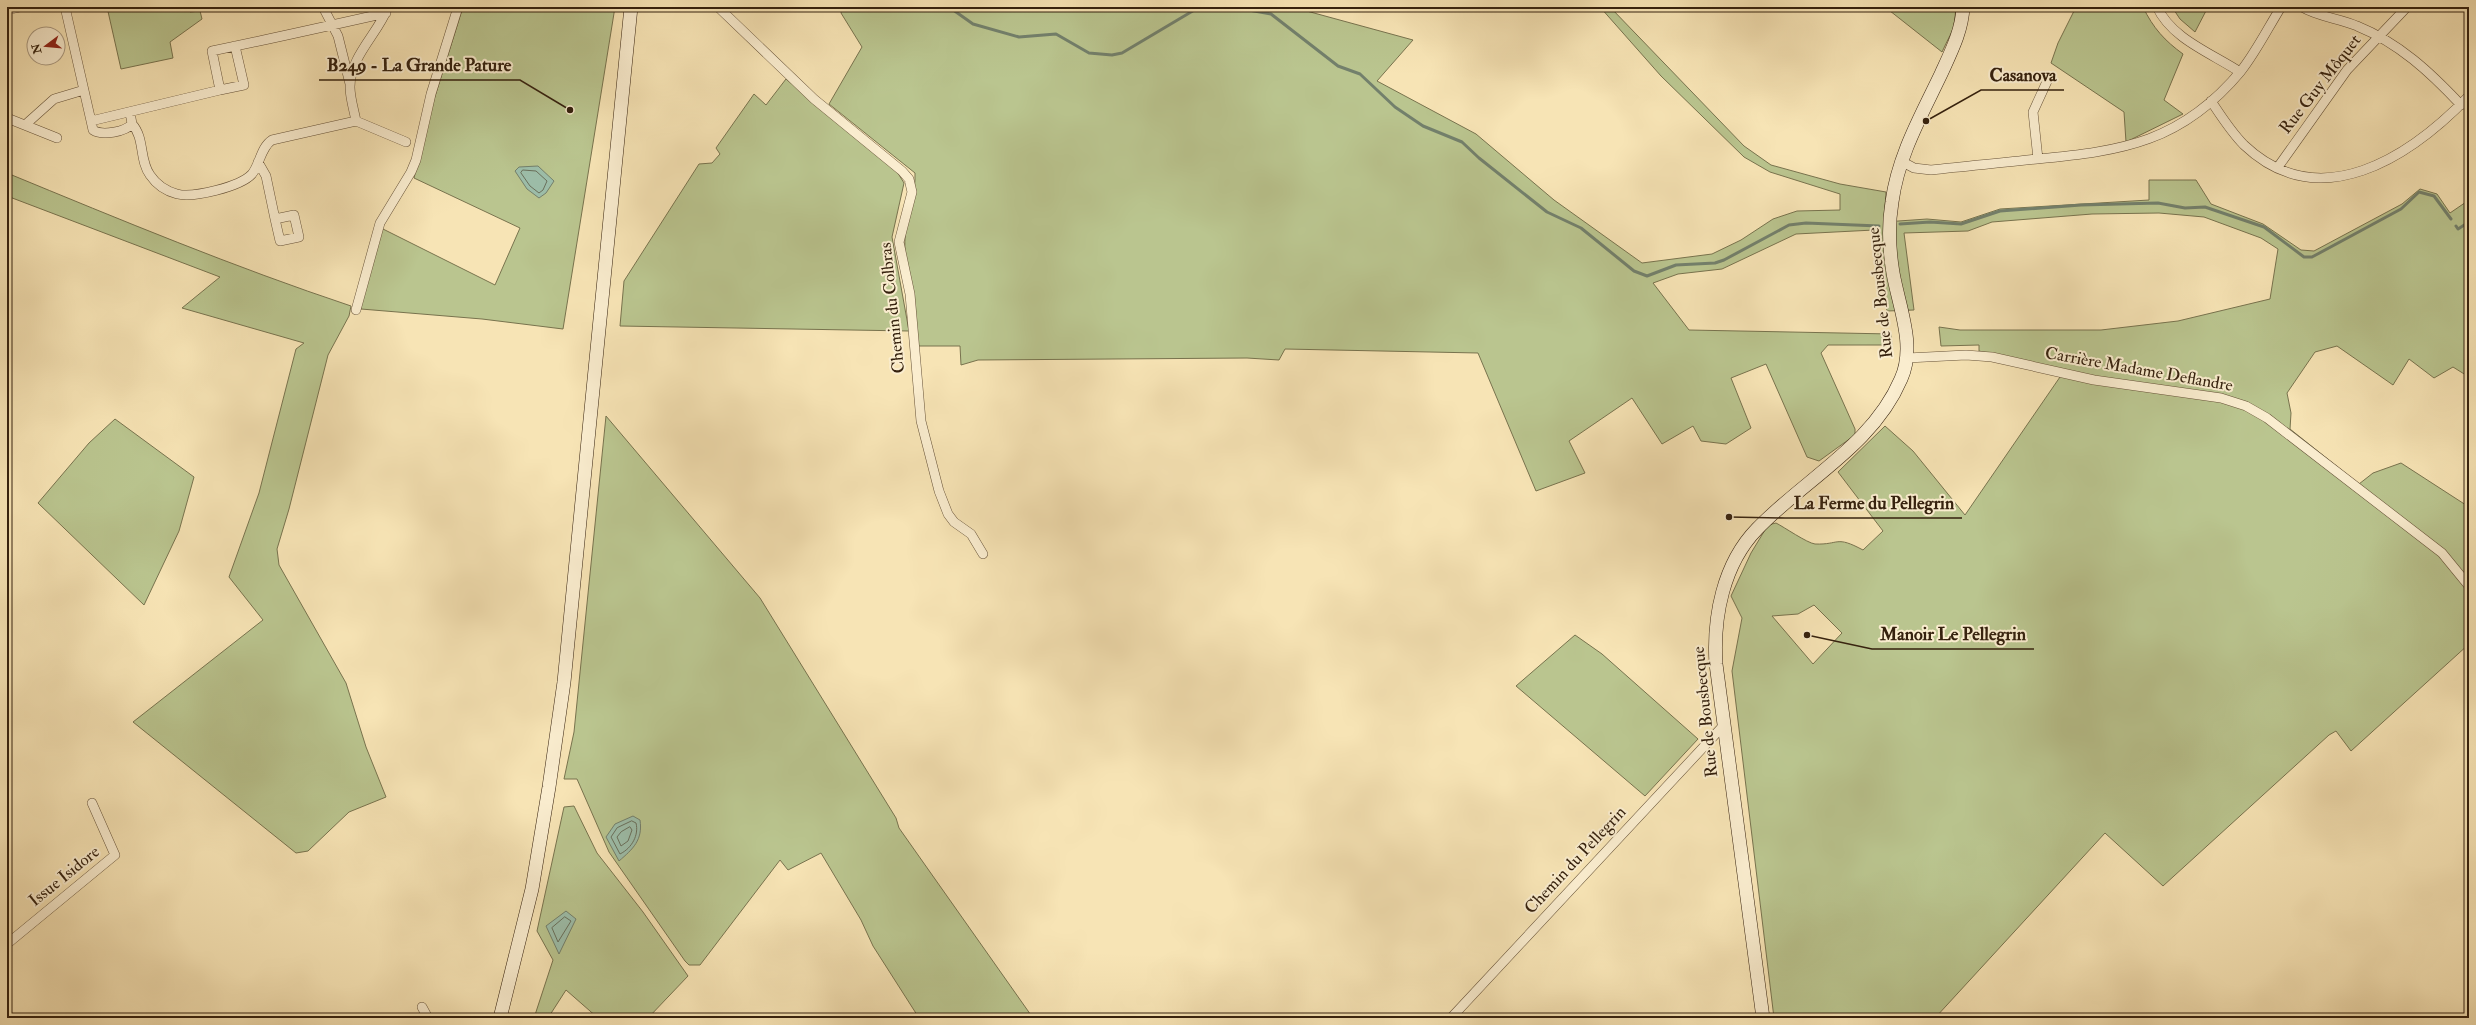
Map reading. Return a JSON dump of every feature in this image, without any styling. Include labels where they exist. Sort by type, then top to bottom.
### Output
[{"type":"street","points":[[7,10],[20,7]]},
{"type":"street","points":[[65,7],[93,130],[103,133],[128,128],[132,124]]},
{"type":"street","points":[[323,7],[338,36],[356,121]]},
{"type":"street","points":[[356,310],[380,223],[411,172],[416,160],[431,94],[458,7]]},
{"type":"street","points":[[500,1018],[532,889],[560,714],[631,7]]},
{"type":"street","name":"Chemin du Colbras","points":[[718,7],[814,99],[902,171],[909,179],[912,192],[899,242],[910,294],[921,422],[939,491],[948,514],[954,522],[971,534],[983,554]]},
{"type":"street","name":"Rue de Bousbecque","points":[[1762,1018],[1716,664],[1715,636],[1720,602],[1733,565],[1756,529],[1871,427],[1897,388],[1904,372],[1907,358],[1907,342],[1893,274],[1889,236],[1892,201],[1901,161],[1956,39],[1963,7]]},
{"type":"street","points":[[2157,7],[2162,17],[2174,31],[2240,72]]},
{"type":"street","points":[[1901,161],[1914,168],[1931,170],[2096,154],[2139,144],[2167,131],[2211,102],[2240,72],[2281,7]]},
{"type":"street","points":[[2302,7],[2349,22],[2379,36],[2418,62],[2461,105]]},
{"type":"street","name":"Rue Guy Môquet","points":[[2278,167],[2340,79],[2407,7]]},
{"type":"street","points":[[220,90],[212,51],[332,25],[387,10]]},
{"type":"street","points":[[350,87],[361,53],[387,10]]},
{"type":"street","points":[[91,121],[244,85],[235,46]]},
{"type":"street","points":[[2038,159],[2033,112],[2050,77]]},
{"type":"street","points":[[25,125],[54,99],[84,90]]},
{"type":"street","points":[[2211,102],[2244,144],[2278,167],[2298,175],[2316,177],[2340,176],[2363,171],[2422,140],[2469,96]]},
{"type":"street","points":[[130,112],[132,124],[138,134],[148,173],[161,186],[177,194],[194,194],[234,185],[249,176],[272,140],[356,121],[406,142]]},
{"type":"street","points":[[7,118],[57,138]]},
{"type":"street","points":[[258,162],[266,176],[275,219]]},
{"type":"street","name":"Carrière Madame Deflandre","points":[[1907,358],[1983,355],[2088,379],[2182,392],[2237,402],[2267,418],[2437,549],[2469,586]]},
{"type":"street","name":"Chemin du Pellegrin","points":[[1451,1018],[1724,725]]},
{"type":"street","name":"Issue Isidore","points":[[7,944],[115,855],[92,803]]},
{"type":"street","points":[[422,1007],[428,1018]]},
{"type":"green space","points":[[107,7],[189,7],[190,12],[200,11],[202,19],[170,42],[173,58],[121,69]]},
{"type":"green space","points":[[463,7],[615,7],[563,329],[482,319],[361,309],[364,283],[381,228],[495,285],[520,228],[414,178],[431,109]]},
{"type":"green space","points":[[842,7],[1292,7],[1413,40],[1377,81],[1476,134],[1554,200],[1642,263],[1712,254],[1741,240],[1773,219],[1797,211],[1840,210],[1840,194],[1770,172],[1744,157],[1661,76],[1600,7],[1610,7],[1744,146],[1771,165],[1840,184],[1886,192],[1884,222],[1927,219],[1961,222],[2000,209],[2149,200],[2149,180],[2196,180],[2211,204],[2263,224],[2301,250],[2314,251],[2402,204],[2420,189],[2437,194],[2450,213],[2469,200],[2469,377],[2453,367],[2434,378],[2409,359],[2393,385],[2337,346],[2315,352],[2287,393],[2291,413],[2290,429],[2359,484],[2373,473],[2401,463],[2469,507],[2469,644],[2351,751],[2336,731],[2329,735],[2163,886],[2105,833],[1935,1018],[1774,1018],[1732,671],[1742,618],[1731,596],[1751,553],[1768,525],[1776,523],[1811,543],[1823,544],[1842,542],[1854,545],[1863,550],[1883,531],[1838,472],[1885,426],[1913,451],[1965,515],[2060,377],[2061,370],[1979,351],[1979,345],[1941,346],[1939,327],[1960,330],[2101,330],[2178,321],[2270,299],[2278,249],[2261,238],[2204,217],[2159,213],[2092,214],[1992,222],[1968,231],[1904,233],[1914,310],[1887,311],[1874,230],[1796,234],[1722,269],[1678,274],[1653,283],[1689,330],[1891,334],[1892,345],[1828,345],[1821,353],[1855,429],[1855,435],[1819,461],[1807,457],[1766,364],[1731,378],[1751,428],[1726,444],[1701,441],[1693,426],[1662,444],[1632,398],[1569,441],[1585,473],[1536,491],[1478,353],[1285,349],[1279,360],[1247,358],[978,360],[961,365],[960,346],[918,346],[908,287],[905,256],[906,227],[913,194],[915,173],[829,104],[862,47],[841,13]],"holes":[[[1814,605],[1842,633],[1813,664],[1772,616],[1798,614]]]},
{"type":"green space","points":[[1885,7],[1956,7],[1954,27],[1942,52]]},
{"type":"green space","points":[[2076,7],[2143,7],[2160,34],[2183,54],[2164,100],[2183,114],[2126,142],[2124,112],[2051,63],[2058,43]]},
{"type":"green space","points":[[2172,7],[2208,7],[2195,32],[2180,19]]},
{"type":"green space","points":[[786,79],[896,170],[904,183],[892,237],[909,331],[620,326],[624,281],[699,164],[712,163],[720,154],[716,148],[754,94],[766,105]]},
{"type":"green space","points":[[7,173],[221,259],[351,306],[349,316],[328,355],[289,509],[277,549],[279,565],[346,683],[366,747],[386,797],[349,812],[308,851],[296,853],[133,722],[263,620],[229,577],[259,493],[296,349],[304,343],[182,308],[220,277],[7,196]]},
{"type":"green space","points":[[606,416],[760,598],[896,818],[899,828],[1033,1018],[919,1018],[873,946],[861,920],[821,853],[788,870],[780,860],[700,965],[689,965],[685,961],[609,852],[577,779],[564,779],[574,732]]},
{"type":"green space","points":[[115,419],[194,477],[179,531],[144,605],[38,503],[89,443]]},
{"type":"green space","points":[[1575,635],[1602,654],[1698,739],[1645,796],[1516,686]]},
{"type":"green space","points":[[574,806],[597,853],[643,912],[688,976],[648,1018],[598,1018],[566,990],[548,1018],[534,1018],[553,960],[537,931],[564,807]]},
{"type":"water","points":[[538,166],[554,181],[546,193],[539,198],[527,189],[515,171],[519,167]]},
{"type":"water","points":[[633,816],[640,820],[640,833],[633,848],[619,861],[606,837],[615,824]]},
{"type":"water","points":[[566,911],[576,919],[559,954],[546,926]]},
{"type":"waterway","points":[[949,7],[973,24],[1019,37],[1056,34],[1089,53],[1112,55],[1122,53],[1196,9],[1203,7]]},
{"type":"waterway","points":[[1232,7],[1271,14],[1338,66],[1360,74],[1395,107],[1423,126],[1462,142],[1479,158],[1547,212],[1581,228],[1634,271],[1647,276],[1676,265],[1715,263],[1724,260],[1789,225],[1806,223],[1879,226]]},
{"type":"waterway","points":[[1900,224],[1930,222],[1961,224],[2000,211],[2081,205],[2158,203],[2185,208],[2205,207],[2264,227],[2304,257],[2312,257],[2401,209],[2419,192],[2434,196],[2451,219]]},
{"type":"waterway","points":[[2456,226],[2458,229],[2469,222]]},
{"type":"place","name":"B249 - La Grande Pature","points":[[570,110]]},
{"type":"place","name":"Casanova","points":[[1926,121]]},
{"type":"place","name":"La Ferme du Pellegrin","points":[[1729,517]]},
{"type":"place","name":"Manoir Le Pellegrin","points":[[1807,635]]}]
